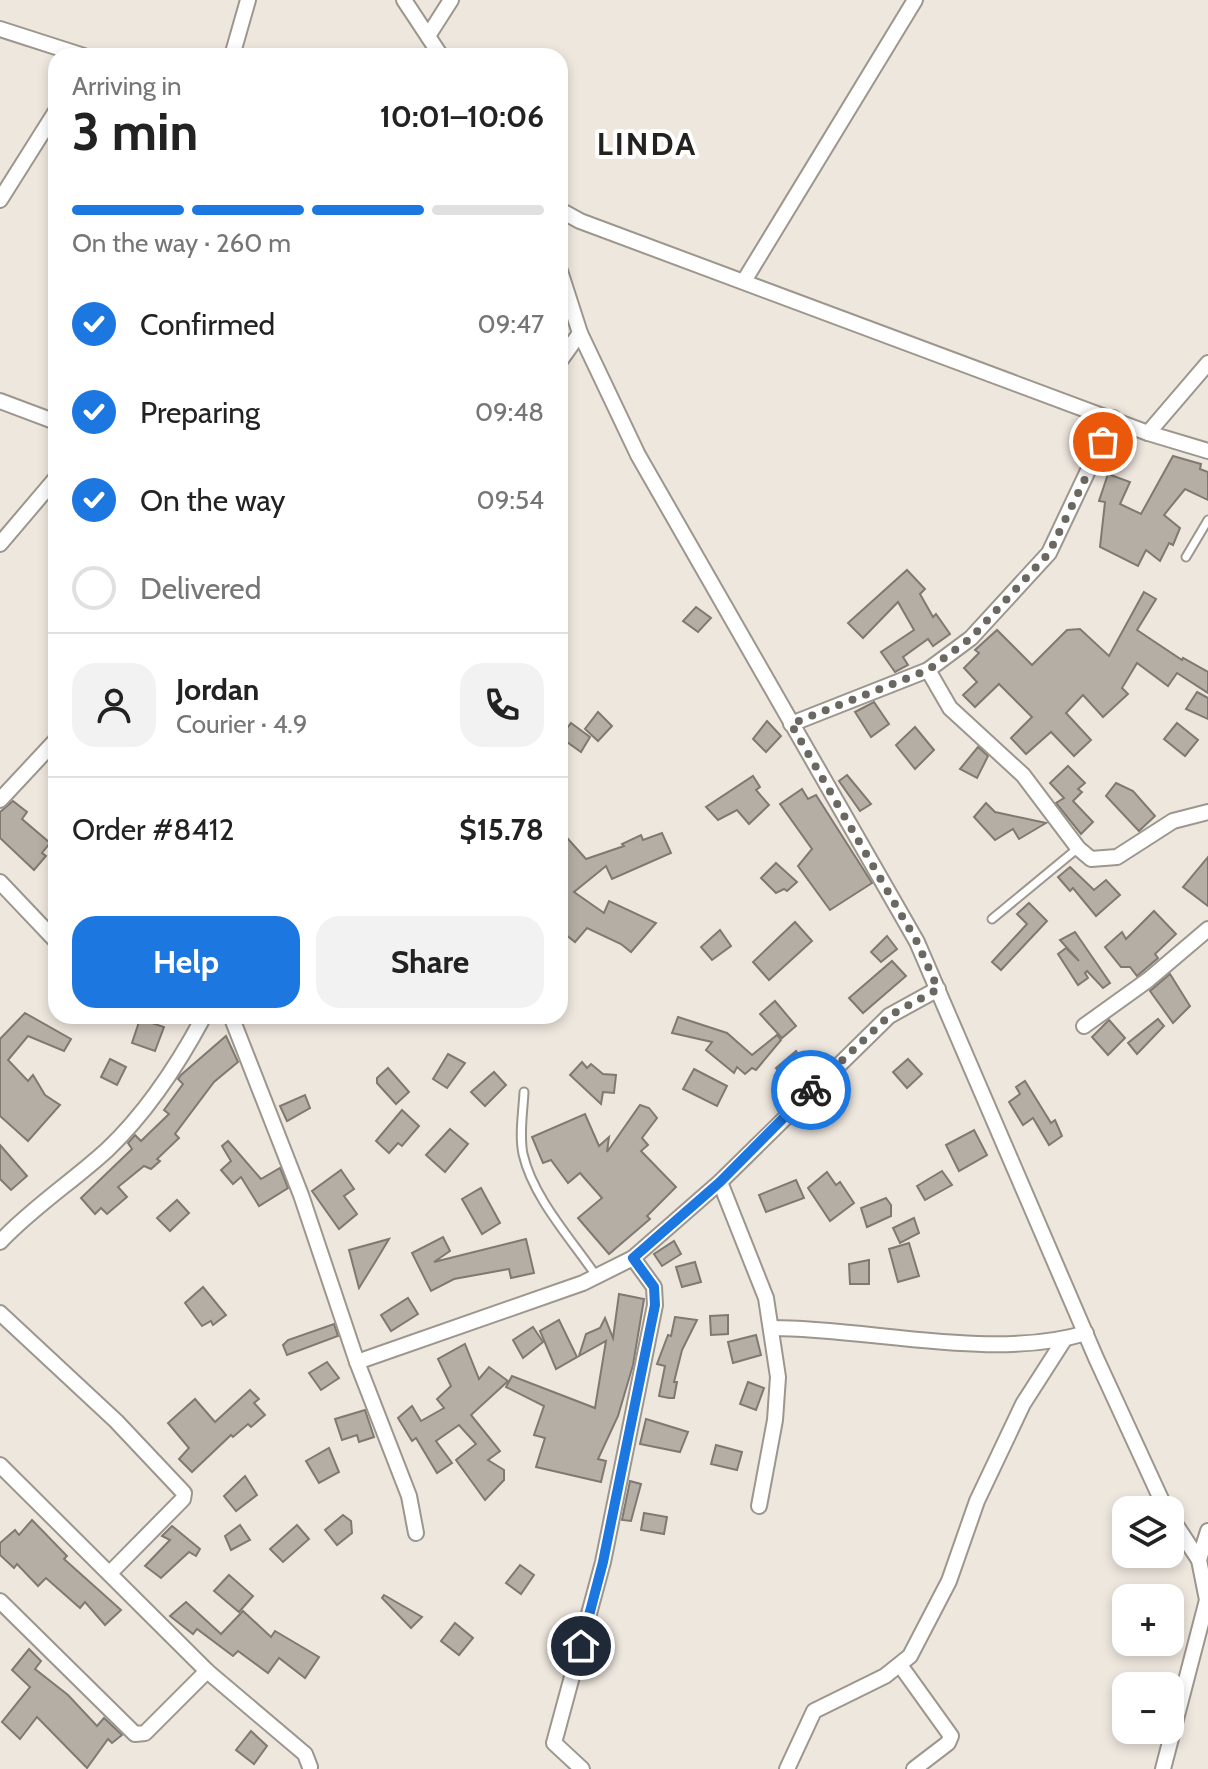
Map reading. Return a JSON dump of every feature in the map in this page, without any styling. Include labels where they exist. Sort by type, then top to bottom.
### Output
[{"type":"street","points":[[234,48],[248,0]]},
{"type":"street","points":[[404,0],[436,48]]},
{"type":"street","points":[[428,36],[451,0]]},
{"type":"street","points":[[744,281],[915,0]]},
{"type":"street","points":[[0,29],[59,48]]},
{"type":"street","points":[[0,200],[48,124]]},
{"type":"street","points":[[568,214],[1148,433],[1208,451]]},
{"type":"street","points":[[568,296],[580,333],[638,455],[917,942],[1160,1496]]},
{"type":"street","points":[[568,350],[580,333]]},
{"type":"street","points":[[1148,433],[1208,363]]},
{"type":"street","points":[[0,401],[48,419]]},
{"type":"street","points":[[791,724],[928,670],[971,638],[1042,565],[1071,512],[1113,418]]},
{"type":"street","points":[[0,544],[48,487]]},
{"type":"street","points":[[928,670],[950,708],[1023,775],[1078,848],[1098,861],[1117,857],[1173,821],[1208,812]]},
{"type":"street","points":[[0,800],[48,749]]},
{"type":"street","points":[[0,882],[48,933]]},
{"type":"street","points":[[1084,1026],[1148,980],[1208,929]]},
{"type":"street","points":[[357,1362],[597,1277],[633,1258],[720,1182],[889,1016],[938,989]]},
{"type":"street","points":[[0,1242],[31,1211],[109,1148],[162,1083],[199,1024]]},
{"type":"street","points":[[234,1024],[301,1195],[357,1362],[409,1496],[416,1533]]},
{"type":"street","points":[[720,1182],[754,1262],[772,1328],[778,1386],[759,1506]]},
{"type":"street","points":[[582,1769],[554,1743],[603,1562],[655,1305],[654,1287],[633,1258]]},
{"type":"street","points":[[0,1313],[116,1421],[184,1493],[183,1499],[110,1573]]},
{"type":"street","points":[[772,1328],[832,1328],[987,1343],[1043,1344],[1086,1333]]},
{"type":"street","points":[[787,1769],[814,1711],[900,1665],[921,1637],[949,1581],[977,1501],[1023,1404],[1064,1340]]},
{"type":"street","points":[[0,1465],[207,1671],[305,1754],[310,1767]]},
{"type":"street","points":[[1163,1769],[1208,1600],[1203,1560],[1208,1531]]},
{"type":"street","points":[[1184,1535],[1203,1560]]},
{"type":"street","points":[[0,1601],[135,1734],[145,1733],[207,1671]]},
{"type":"street","points":[[900,1665],[951,1736],[948,1743],[914,1769]]},
{"type":"lane","points":[[1186,557],[1208,520]]},
{"type":"lane","points":[[992,919],[1078,848]]},
{"type":"lane","points":[[524,1092],[522,1145],[526,1164],[549,1206],[597,1277]]},
{"type":"building","points":[[1173,456],[1201,464],[1200,469],[1208,472],[1208,500],[1185,489],[1164,515],[1180,528],[1173,545],[1169,543],[1160,561],[1146,550],[1138,566],[1100,547],[1105,502],[1099,501],[1108,474],[1130,482],[1120,504],[1141,514]]},
{"type":"building","points":[[907,570],[925,589],[920,594],[933,617],[936,614],[950,634],[933,646],[928,639],[903,657],[908,665],[895,672],[881,652],[914,630],[898,602],[863,638],[848,623]]},
{"type":"building","points":[[1144,592],[1156,599],[1137,630],[1182,660],[1208,672],[1208,693],[1177,673],[1168,686],[1137,663],[1122,688],[1128,694],[1103,717],[1083,695],[1066,713],[1091,740],[1074,756],[1051,732],[1026,754],[1011,738],[1032,717],[999,684],[975,707],[963,695],[977,682],[964,668],[979,653],[975,650],[997,630],[1032,665],[1067,630],[1080,629],[1109,656]]},
{"type":"building","points":[[696,607],[711,618],[698,632],[683,621]]},
{"type":"building","points":[[1197,692],[1208,698],[1208,719],[1186,709]]},
{"type":"building","points":[[874,702],[889,724],[871,737],[855,712]]},
{"type":"building","points":[[598,712],[612,726],[598,741],[585,729]]},
{"type":"building","points":[[767,721],[781,736],[766,752],[753,739]]},
{"type":"building","points":[[571,723],[590,737],[581,752],[568,743]]},
{"type":"building","points":[[1177,723],[1198,740],[1185,756],[1164,739]]},
{"type":"building","points":[[915,727],[934,750],[915,769],[896,745]]},
{"type":"building","points":[[978,747],[988,756],[977,778],[960,769]]},
{"type":"building","points":[[1068,766],[1085,783],[1078,789],[1082,792],[1073,801],[1093,822],[1081,834],[1056,803],[1064,798],[1050,783]]},
{"type":"building","points":[[847,775],[871,804],[860,811],[839,781]]},
{"type":"building","points":[[753,776],[760,787],[756,790],[769,805],[749,824],[737,810],[718,820],[706,807]]},
{"type":"building","points":[[1116,783],[1133,791],[1155,816],[1139,831],[1106,796]]},
{"type":"building","points":[[802,789],[808,799],[816,795],[872,883],[830,910],[798,866],[812,849],[780,804]]},
{"type":"building","points":[[13,801],[27,812],[22,819],[48,841],[42,853],[46,856],[34,870],[0,838],[0,812]]},
{"type":"building","points":[[986,803],[995,812],[1046,823],[1019,839],[1013,829],[995,840],[974,817]]},
{"type":"building","points":[[662,833],[671,853],[612,879],[606,866],[574,892],[604,913],[609,901],[656,923],[631,952],[587,928],[575,942],[568,936],[568,839],[586,859],[624,846],[622,844],[641,835],[643,840]]},
{"type":"building","points":[[1208,857],[1208,906],[1183,887]]},
{"type":"building","points":[[776,863],[797,882],[787,891],[784,889],[776,893],[761,878]]},
{"type":"building","points":[[1070,867],[1094,890],[1106,880],[1120,895],[1096,916],[1073,888],[1070,891],[1058,877]]},
{"type":"building","points":[[1029,903],[1047,921],[1001,970],[992,962],[1027,924],[1017,914]]},
{"type":"building","points":[[1154,911],[1176,934],[1155,954],[1158,958],[1137,976],[1130,967],[1121,967],[1105,947],[1122,932],[1126,939]]},
{"type":"building","points":[[795,922],[812,941],[769,980],[753,962]]},
{"type":"building","points":[[720,930],[731,946],[712,960],[701,947]]},
{"type":"building","points":[[1075,932],[1110,983],[1103,988],[1087,971],[1088,978],[1078,985],[1058,954],[1066,948],[1079,961],[1060,940]]},
{"type":"building","points":[[887,936],[897,949],[881,962],[871,952]]},
{"type":"building","points":[[892,961],[906,976],[863,1013],[849,998]]},
{"type":"building","points":[[1170,974],[1190,1006],[1173,1023],[1150,991]]},
{"type":"building","points":[[775,1001],[796,1026],[782,1038],[760,1014]]},
{"type":"building","points":[[25,1013],[71,1039],[64,1051],[28,1036],[8,1060],[28,1081],[33,1075],[45,1095],[60,1105],[28,1141],[0,1116],[0,1039]]},
{"type":"building","points":[[678,1017],[727,1033],[752,1055],[777,1035],[781,1040],[756,1070],[752,1068],[745,1074],[737,1067],[734,1073],[706,1050],[712,1042],[672,1033]]},
{"type":"building","points":[[1158,1019],[1164,1026],[1137,1054],[1128,1043]]},
{"type":"building","points":[[1109,1020],[1125,1038],[1108,1055],[1092,1037]]},
{"type":"building","points":[[138,1024],[164,1027],[155,1051],[132,1043]]},
{"type":"building","points":[[226,1036],[238,1062],[214,1082],[175,1134],[179,1138],[157,1159],[160,1161],[151,1169],[144,1166],[118,1187],[127,1197],[107,1214],[101,1208],[95,1214],[81,1198],[132,1149],[128,1143],[135,1135],[141,1141],[169,1114],[164,1110],[183,1084],[178,1079]]},
{"type":"building","points":[[796,1051],[807,1068],[790,1085],[776,1068]]},
{"type":"building","points":[[448,1054],[465,1063],[447,1088],[433,1079]]},
{"type":"building","points":[[110,1059],[126,1067],[117,1085],[101,1077]]},
{"type":"building","points":[[908,1059],[922,1074],[907,1088],[893,1072]]},
{"type":"building","points":[[582,1062],[587,1068],[591,1064],[603,1074],[616,1075],[614,1093],[603,1092],[601,1104],[570,1075]]},
{"type":"building","points":[[388,1068],[409,1092],[396,1104],[377,1083],[377,1078]]},
{"type":"building","points":[[694,1069],[727,1086],[717,1106],[683,1089]]},
{"type":"building","points":[[494,1072],[506,1085],[485,1106],[471,1092]]},
{"type":"building","points":[[1025,1081],[1051,1123],[1055,1120],[1062,1136],[1049,1145],[1033,1118],[1023,1125],[1009,1102],[1020,1094],[1016,1087]]},
{"type":"building","points":[[305,1095],[310,1108],[287,1121],[280,1106]]},
{"type":"building","points":[[640,1105],[649,1108],[657,1118],[642,1138],[648,1145],[641,1151],[676,1187],[647,1216],[650,1219],[609,1254],[578,1218],[602,1198],[580,1173],[568,1183],[551,1160],[543,1163],[532,1137],[585,1114],[599,1146],[609,1137],[607,1152]]},
{"type":"building","points":[[402,1110],[419,1126],[402,1146],[398,1143],[389,1153],[376,1141]]},
{"type":"building","points":[[450,1129],[468,1144],[445,1172],[426,1155]]},
{"type":"building","points":[[974,1130],[987,1155],[959,1171],[946,1145]]},
{"type":"building","points":[[228,1141],[261,1179],[280,1168],[288,1188],[259,1206],[241,1177],[233,1184],[221,1170],[231,1161],[222,1146]]},
{"type":"building","points":[[0,1145],[27,1176],[11,1190],[0,1179]]},
{"type":"building","points":[[341,1170],[354,1189],[344,1196],[357,1214],[339,1229],[312,1191]]},
{"type":"building","points":[[942,1171],[952,1185],[925,1200],[917,1186]]},
{"type":"building","points":[[827,1172],[836,1185],[840,1182],[854,1203],[830,1221],[808,1188]]},
{"type":"building","points":[[796,1180],[804,1198],[766,1212],[759,1195]]},
{"type":"building","points":[[481,1188],[500,1223],[482,1234],[462,1199]]},
{"type":"building","points":[[886,1198],[891,1205],[891,1216],[867,1227],[861,1208]]},
{"type":"building","points":[[177,1200],[189,1213],[170,1231],[157,1218]]},
{"type":"building","points":[[914,1218],[919,1233],[900,1243],[893,1228]]},
{"type":"building","points":[[443,1237],[450,1251],[434,1262],[526,1239],[534,1273],[511,1278],[509,1269],[454,1279],[431,1291],[412,1253]]},
{"type":"building","points":[[389,1239],[377,1259],[359,1288],[349,1250]]},
{"type":"building","points":[[674,1241],[681,1254],[662,1266],[654,1254]]},
{"type":"building","points":[[909,1243],[919,1276],[898,1282],[889,1249]]},
{"type":"building","points":[[869,1260],[869,1284],[850,1284],[849,1264]]},
{"type":"building","points":[[695,1262],[701,1282],[682,1287],[676,1267]]},
{"type":"building","points":[[203,1287],[226,1315],[213,1325],[211,1321],[202,1326],[185,1303]]},
{"type":"building","points":[[619,1294],[644,1299],[633,1365],[618,1416],[598,1459],[606,1461],[601,1482],[536,1467],[545,1438],[534,1435],[544,1406],[506,1387],[512,1376],[595,1408],[606,1341],[579,1356],[586,1334],[600,1328],[605,1318],[613,1338]]},
{"type":"building","points":[[408,1298],[418,1314],[391,1331],[381,1315]]},
{"type":"building","points":[[728,1315],[728,1334],[711,1335],[710,1316]]},
{"type":"building","points":[[675,1317],[697,1320],[682,1350],[674,1382],[677,1382],[674,1398],[669,1398],[659,1396],[665,1366],[657,1364],[668,1335],[671,1336]]},
{"type":"building","points":[[559,1320],[577,1357],[556,1369],[540,1331]]},
{"type":"building","points":[[334,1324],[338,1336],[287,1355],[283,1345],[288,1340]]},
{"type":"building","points":[[533,1327],[543,1342],[523,1358],[513,1340]]},
{"type":"building","points":[[756,1335],[761,1355],[733,1363],[728,1342]]},
{"type":"building","points":[[465,1344],[479,1379],[489,1367],[508,1381],[471,1415],[500,1451],[488,1460],[504,1470],[504,1480],[485,1500],[456,1460],[476,1444],[459,1425],[436,1441],[452,1463],[437,1473],[416,1438],[412,1441],[398,1418],[412,1406],[421,1421],[444,1408],[437,1399],[451,1386],[438,1359]]},
{"type":"building","points":[[327,1362],[339,1378],[321,1390],[309,1373]]},
{"type":"building","points":[[748,1382],[764,1388],[756,1410],[740,1404]]},
{"type":"building","points":[[250,1390],[259,1399],[254,1403],[265,1415],[251,1427],[248,1424],[233,1437],[231,1435],[192,1472],[179,1459],[189,1448],[168,1423],[195,1399],[215,1422]]},
{"type":"building","points":[[365,1410],[374,1437],[359,1442],[357,1435],[342,1440],[335,1419]]},
{"type":"building","points":[[646,1419],[688,1432],[680,1452],[640,1444]]},
{"type":"building","points":[[716,1445],[742,1452],[737,1470],[711,1464]]},
{"type":"building","points":[[329,1448],[339,1472],[319,1483],[306,1461]]},
{"type":"building","points":[[245,1476],[257,1495],[236,1511],[224,1496]]},
{"type":"building","points":[[630,1481],[641,1484],[631,1521],[622,1520]]},
{"type":"building","points":[[644,1513],[667,1517],[664,1534],[641,1530]]},
{"type":"building","points":[[343,1515],[351,1521],[352,1533],[337,1545],[325,1530]]},
{"type":"building","points":[[32,1520],[67,1556],[64,1559],[121,1610],[105,1625],[85,1602],[80,1608],[46,1578],[38,1586],[17,1564],[14,1568],[0,1555],[0,1543],[15,1530],[19,1535]]},
{"type":"building","points":[[240,1525],[250,1540],[231,1550],[225,1536]]},
{"type":"building","points":[[297,1525],[309,1539],[283,1562],[270,1549]]},
{"type":"building","points":[[172,1526],[200,1549],[196,1556],[189,1552],[161,1578],[145,1566],[170,1540],[162,1536]]},
{"type":"building","points":[[520,1565],[534,1575],[521,1594],[506,1583]]},
{"type":"building","points":[[229,1575],[253,1596],[239,1612],[214,1591]]},
{"type":"building","points":[[384,1595],[422,1617],[411,1628],[382,1598]]},
{"type":"building","points":[[186,1602],[221,1634],[243,1611],[271,1637],[275,1631],[319,1657],[305,1678],[279,1658],[268,1673],[238,1651],[233,1656],[197,1629],[193,1634],[170,1616]]},
{"type":"building","points":[[455,1623],[473,1638],[459,1655],[441,1641]]},
{"type":"building","points":[[29,1649],[41,1661],[35,1669],[68,1695],[97,1726],[104,1718],[122,1735],[112,1743],[108,1739],[87,1768],[37,1717],[20,1739],[2,1722],[30,1687],[12,1670]]},
{"type":"building","points":[[251,1731],[267,1746],[254,1764],[236,1750]]},
{"type":"way so far","points":[[811,1090],[889,1016],[903,1005],[938,989],[917,942],[791,724],[928,670],[971,638],[1042,565],[1061,534],[1103,442]]},
{"type":"district","name":"LINDA","points":[[647,144]]},
{"type":"route","points":[[581,1646],[603,1562],[620,1463],[655,1305],[650,1278],[633,1258],[720,1182],[811,1090]]}]
